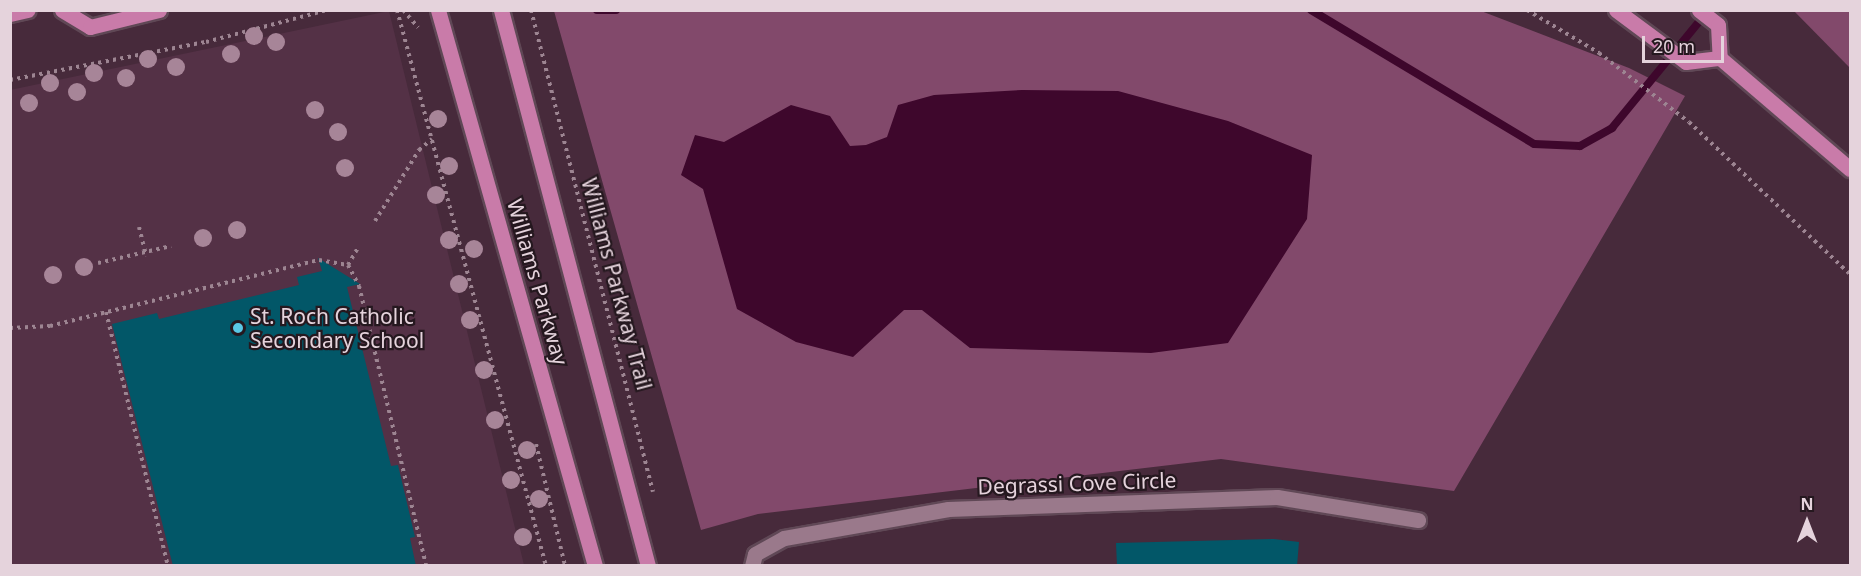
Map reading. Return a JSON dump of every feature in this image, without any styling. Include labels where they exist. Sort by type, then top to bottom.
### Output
[{"type":"main road","points":[[10,14],[28,10]]},
{"type":"main road","points":[[62,10],[90,27],[159,10]]},
{"type":"main road","name":"Williams Parkway","points":[[438,10],[595,566]]},
{"type":"main road","name":"Williams Parkway","points":[[501,10],[648,566]]},
{"type":"main road","points":[[1616,10],[1686,62],[1720,58]]},
{"type":"main road","points":[[1699,10],[1718,26],[1720,58],[1851,170]]},
{"type":"street","name":"Degrassi Cove Circle","points":[[752,566],[755,554],[784,538],[948,509],[1277,497],[1418,520]]},
{"type":"path","points":[[10,80],[206,42],[327,10]]},
{"type":"path","points":[[397,10],[546,566]]},
{"type":"path","name":"Williams Parkway Trail","points":[[531,10],[654,495]]},
{"type":"path","points":[[1527,10],[1562,28],[1723,150],[1851,274]]},
{"type":"path","points":[[375,221],[419,150],[432,139]]},
{"type":"path","points":[[139,227],[145,254]]},
{"type":"path","points":[[98,263],[145,254],[171,246]]},
{"type":"path","points":[[348,265],[359,246]]},
{"type":"path","points":[[10,328],[51,326],[157,298],[319,260],[348,265]]},
{"type":"path","points":[[348,265],[358,286],[426,566]]},
{"type":"path","points":[[106,312],[164,539],[168,566]]},
{"type":"shaded area","name":"St. Roch Catholic Secondary School","points":[[389,11],[524,565],[11,565],[10,90]]},
{"type":"shaded area","points":[[554,11],[1481,11],[1629,68],[1685,96],[1454,491],[1221,459],[758,514],[701,530]]},
{"type":"shaded area","points":[[1794,11],[1850,11],[1850,68]]},
{"type":"shaded area","points":[[1022,90],[1118,91],[1228,121],[1312,155],[1307,219],[1228,343],[1151,353],[970,348],[922,310],[904,310],[853,357],[796,342],[737,309],[703,189],[681,175],[695,135],[724,142],[791,105],[830,116],[850,146],[866,145],[887,137],[898,105],[934,95]]},
{"type":"building","points":[[318,258],[360,284],[347,287],[391,466],[398,465],[415,537],[410,538],[416,566],[173,566],[112,324],[157,313],[159,319],[299,285],[297,277],[322,271]]},
{"type":"building","points":[[1274,539],[1299,542],[1297,566],[1117,566],[1116,543]]},
{"type":"waterway","points":[[597,10],[616,10]]},
{"type":"waterway","points":[[1311,10],[1534,144],[1580,146],[1612,128],[1706,13]]},
{"type":"place","name":"St. Roch Catholic Secondary School","points":[[238,328]]}]
